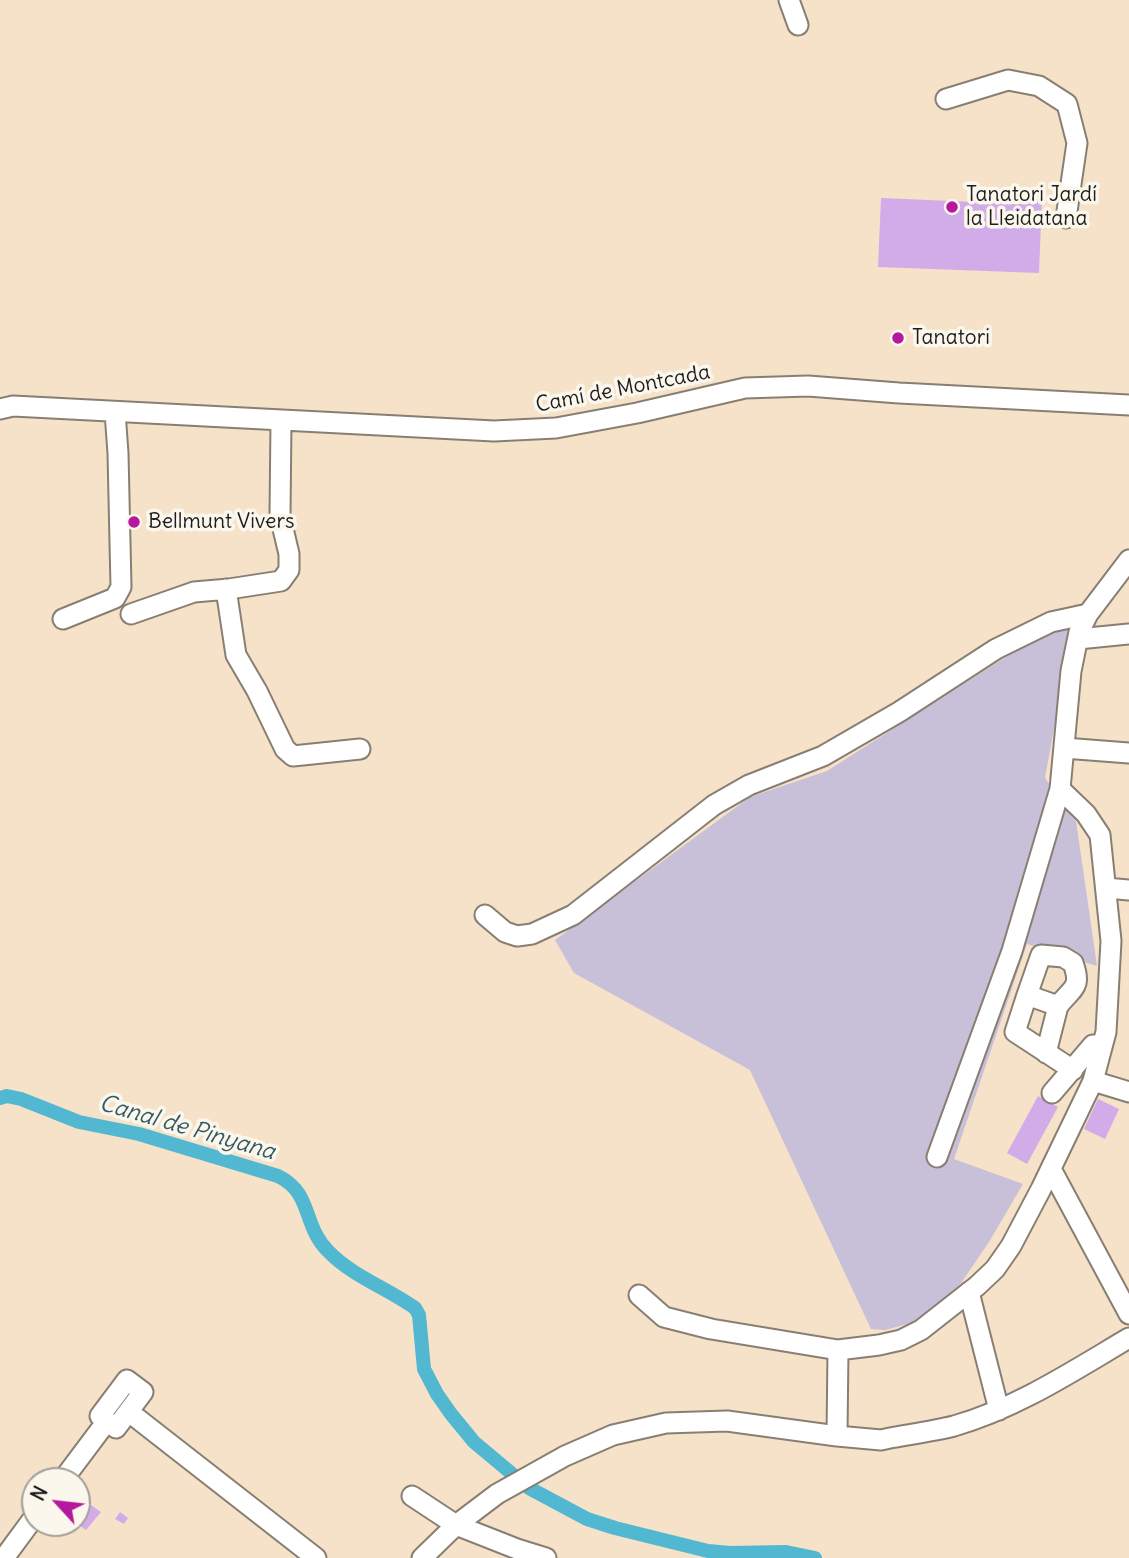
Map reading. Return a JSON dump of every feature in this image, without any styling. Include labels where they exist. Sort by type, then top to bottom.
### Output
[{"type":"street","points":[[789,0],[798,24]]},
{"type":"street","points":[[946,99],[1008,80],[1039,86],[1066,104],[1077,143],[1066,218]]},
{"type":"street","name":"Camí de Montcada","points":[[0,408],[13,406],[494,431],[556,428],[745,388],[808,386],[1129,405]]},
{"type":"street","points":[[63,619],[115,598],[121,587],[115,412]]},
{"type":"street","points":[[131,614],[194,592],[281,581],[289,570],[289,554],[280,516],[281,419]]},
{"type":"street","points":[[937,1157],[1012,951],[1060,789],[1071,671],[1079,632],[1088,614],[1129,560]]},
{"type":"street","points":[[226,589],[236,655],[285,749],[293,756],[360,749]]},
{"type":"street","points":[[485,915],[505,932],[517,936],[532,934],[573,915],[714,805],[749,785],[823,756],[899,712],[996,649],[1051,622],[1088,614]]},
{"type":"street","points":[[1078,639],[1129,634]]},
{"type":"street","points":[[1064,748],[1129,753]]},
{"type":"street","points":[[639,1295],[664,1317],[711,1329],[838,1350],[901,1340],[921,1330],[995,1269],[1011,1246],[1093,1081],[1105,1032],[1120,944],[1106,888],[1100,835],[1086,814],[1060,789]]},
{"type":"street","points":[[1106,888],[1129,890]]},
{"type":"street","points":[[1046,1053],[1058,1006],[1075,987],[1078,977],[1073,962],[1063,957],[1041,955],[1015,1032],[1046,1053],[1073,1070]]},
{"type":"street","points":[[1027,995],[1058,1006]]},
{"type":"street","points":[[1052,1093],[1094,1045],[1102,1046]]},
{"type":"street","points":[[1093,1081],[1129,1092]]},
{"type":"street","points":[[1051,1169],[1129,1314]]},
{"type":"street","points":[[969,1292],[999,1410]]},
{"type":"street","points":[[422,1558],[456,1525],[497,1494],[565,1456],[613,1435],[666,1423],[727,1421],[881,1440],[955,1425],[999,1410],[1049,1386],[1129,1338]]},
{"type":"street","points":[[837,1436],[838,1350]]},
{"type":"street","points":[[127,1380],[143,1392],[129,1412],[116,1428],[100,1416],[127,1380]]},
{"type":"street","points":[[129,1412],[316,1558]]},
{"type":"street","points":[[72,1467],[107,1421]]},
{"type":"street","points":[[412,1496],[456,1525],[514,1554],[546,1558]]},
{"type":"street","points":[[4,1558],[21,1535]]},
{"type":"shaded area","points":[[1077,603],[1045,778],[1076,821],[1097,966],[1027,944],[954,1159],[1023,1184],[957,1289],[939,1306],[915,1322],[885,1330],[871,1329],[750,1070],[574,973],[555,940],[750,797],[827,771],[1020,648]]},
{"type":"building","points":[[1024,196],[1042,197],[1039,273],[878,267],[881,198],[1023,204]]},
{"type":"building","points":[[1038,1096],[1058,1107],[1027,1164],[1007,1153]]},
{"type":"building","points":[[1098,1099],[1119,1109],[1105,1139],[1084,1129]]},
{"type":"building","points":[[91,1505],[101,1512],[91,1524]]},
{"type":"building","points":[[120,1512],[128,1518],[124,1524],[115,1519]]},
{"type":"waterway","name":"Canal de Pinyana","points":[[0,1098],[7,1096],[21,1099],[79,1122],[139,1134],[278,1176],[289,1183],[302,1200],[320,1241],[337,1260],[415,1308],[419,1315],[424,1369],[437,1394],[474,1442],[529,1488],[587,1519],[708,1551],[786,1552],[815,1558]]},
{"type":"place","name":"Tanatori Jardí la Lleidatana","points":[[952,207]]},
{"type":"place","name":"Tanatori","points":[[898,338]]},
{"type":"place","name":"Bellmunt Vivers","points":[[134,522]]}]
